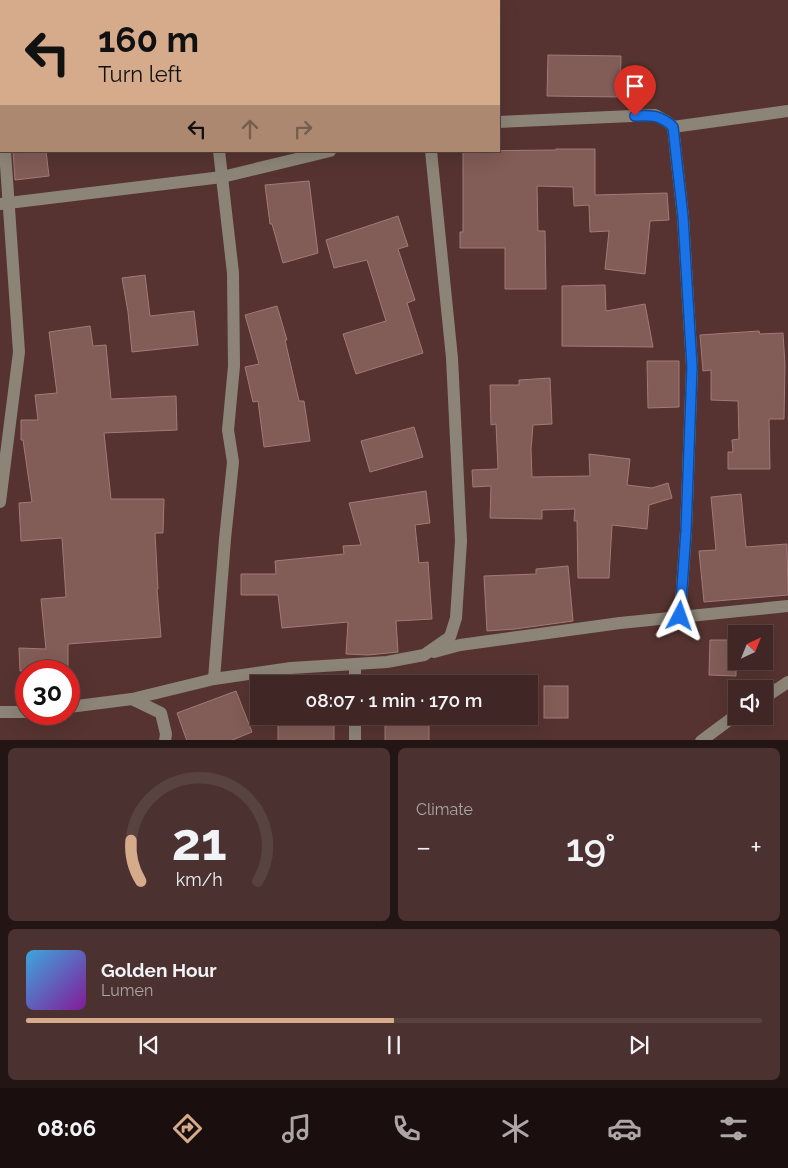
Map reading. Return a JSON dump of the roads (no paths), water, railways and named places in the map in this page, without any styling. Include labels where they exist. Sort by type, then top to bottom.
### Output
[{"type":"street","points":[[673,127],[788,111]]},
{"type":"street","points":[[500,122],[655,115],[673,127],[683,217],[692,367],[686,531],[680,616]]},
{"type":"street","points":[[0,502],[19,352],[4,203],[5,152]]},
{"type":"street","points":[[214,679],[233,462],[228,430],[234,366],[233,273],[219,152]]},
{"type":"street","points":[[4,203],[222,176],[326,152]]},
{"type":"street","points":[[424,655],[450,637],[456,618],[461,540],[452,358],[432,152]]},
{"type":"street","points":[[80,706],[132,699],[214,679],[291,668],[386,662],[424,655],[460,645],[620,623],[788,606]]},
{"type":"street","points":[[355,665],[355,675]]},
{"type":"street","points":[[773,692],[788,682]]},
{"type":"street","points":[[132,699],[161,713],[166,734],[165,740]]},
{"type":"street","points":[[0,712],[15,712]]},
{"type":"street","points":[[701,740],[728,721]]},
{"type":"street","points":[[354,740],[355,725]]}]
